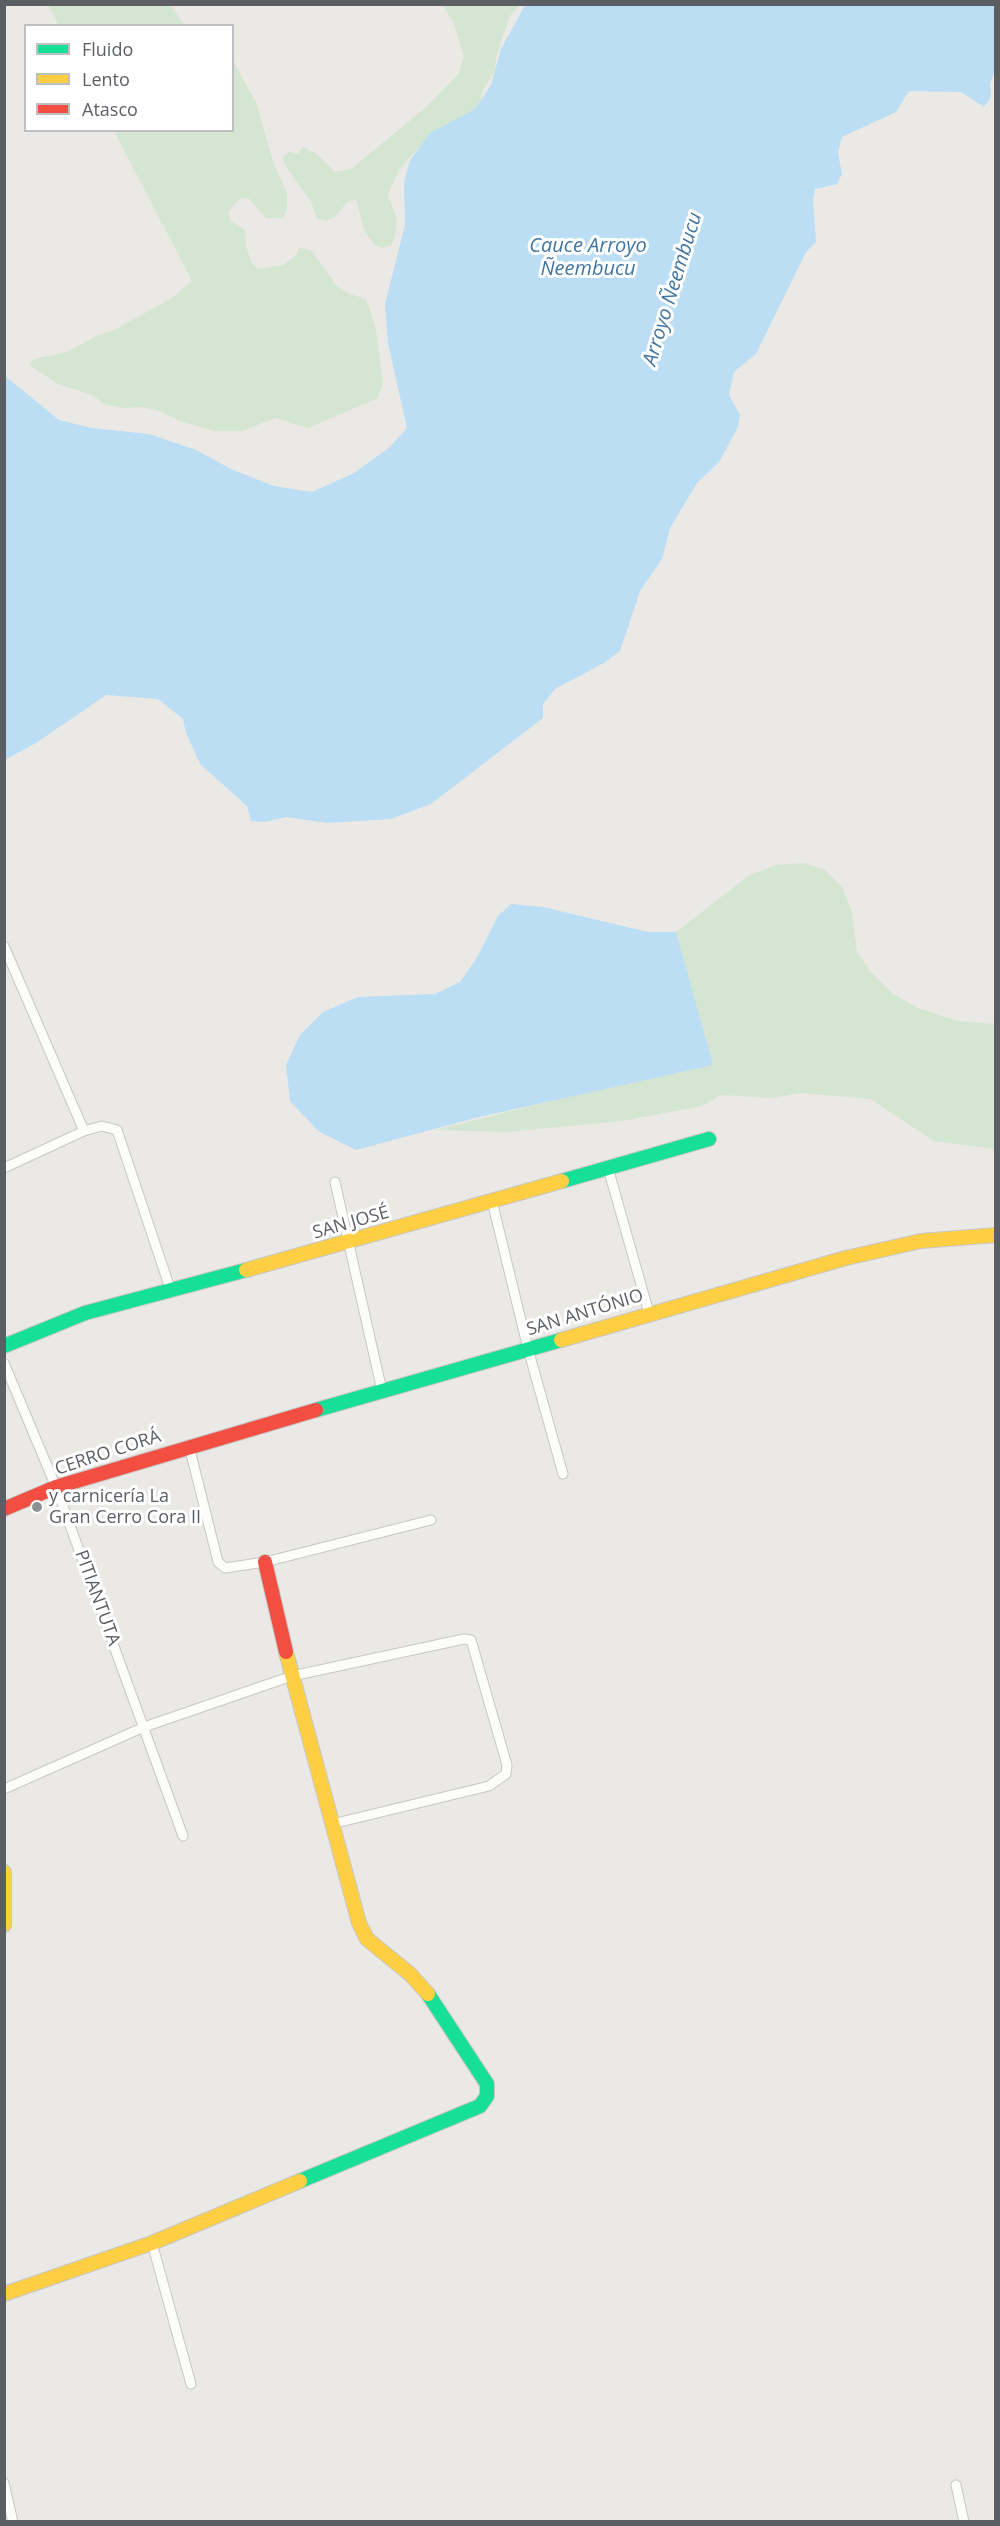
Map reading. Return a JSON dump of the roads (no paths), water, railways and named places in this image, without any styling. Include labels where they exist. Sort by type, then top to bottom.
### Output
[{"type":"street","points":[[4,946],[84,1131]]},
{"type":"street","points":[[4,1168],[84,1131],[102,1126],[117,1130],[171,1291]]},
{"type":"street","name":"SAN JOSÉ","points":[[4,1346],[85,1313],[349,1243],[709,1139]]},
{"type":"street","points":[[609,1168],[649,1313]]},
{"type":"street","points":[[335,1182],[382,1391]]},
{"type":"street","points":[[492,1201],[528,1349],[563,1474]]},
{"type":"street","name":"SAN ANTÓNIO","points":[[189,1446],[882,1248],[921,1241],[996,1235]]},
{"type":"street","name":"PITIANTUTA","points":[[4,1362],[56,1487],[183,1836]]},
{"type":"street","points":[[189,1446],[218,1562],[225,1568],[265,1562],[431,1520]]},
{"type":"street","name":"CERRO CORÁ","points":[[4,1509],[56,1487],[189,1446]]},
{"type":"street","points":[[4,2294],[152,2243],[480,2106],[487,2096],[487,2084],[434,2000],[410,1974],[367,1939],[358,1923],[292,1676],[265,1562]]},
{"type":"street","points":[[4,1789],[144,1726],[292,1676],[464,1639],[471,1640],[507,1765],[506,1774],[489,1786],[332,1824]]},
{"type":"street","points":[[4,1872],[4,1924]]},
{"type":"street","points":[[152,2243],[190,2384]]},
{"type":"street","points":[[4,2483],[13,2522]]},
{"type":"street","points":[[956,2485],[964,2522]]},
{"type":"water","name":"Cauce Arroyo Ñeembucu","points":[[525,5],[995,5],[995,71],[990,83],[991,97],[984,107],[961,92],[909,91],[896,112],[842,137],[838,153],[842,174],[837,184],[815,189],[813,200],[816,242],[806,252],[756,354],[734,372],[729,395],[740,415],[738,427],[719,462],[697,483],[670,528],[662,559],[640,591],[620,651],[604,663],[555,689],[543,704],[543,718],[431,804],[391,819],[327,823],[286,817],[265,822],[251,821],[247,806],[200,764],[186,733],[183,719],[158,699],[106,695],[36,743],[5,760],[5,376],[59,420],[92,428],[149,434],[196,450],[233,470],[274,486],[312,492],[354,473],[390,447],[407,428],[388,343],[385,304],[405,225],[404,182],[410,160],[430,133],[475,109],[491,85],[501,49]]},
{"type":"water","points":[[511,904],[543,907],[648,932],[676,932],[713,1065],[475,1118],[356,1150],[318,1131],[290,1101],[286,1065],[300,1035],[323,1012],[358,997],[435,994],[460,982],[478,956],[498,916]]},
{"type":"place","name":"y carnicería La Gran Cerro Cora II","points":[[37,1507]]},
{"type":"water label","name":"Arroyo Ñeembucu","points":[[673,289]]}]
